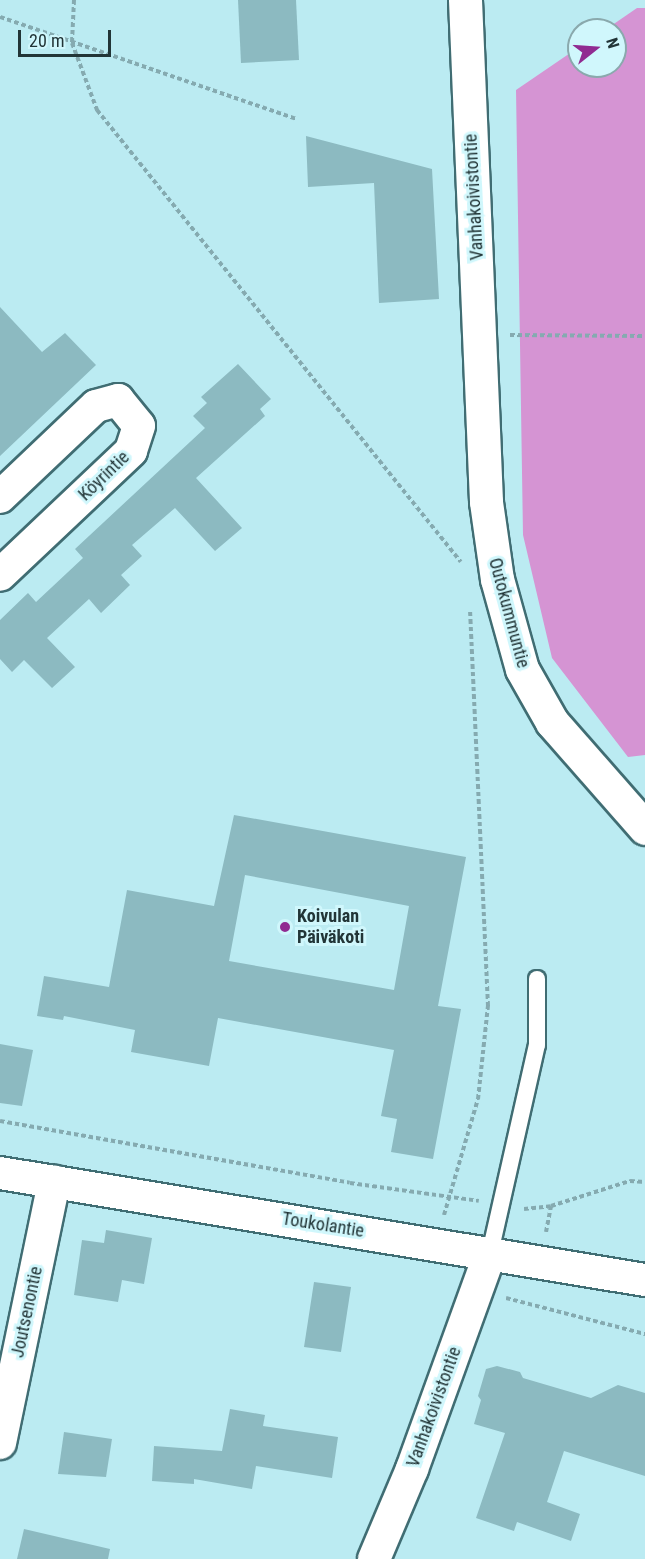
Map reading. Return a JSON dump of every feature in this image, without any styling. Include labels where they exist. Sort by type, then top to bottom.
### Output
[{"type":"main road","name":"Vanhakoivistontie","points":[[465,0],[483,393]]},
{"type":"main road","name":"Outokummuntie","points":[[483,393],[486,502],[497,579],[522,669],[552,722],[645,828]]},
{"type":"street","name":"Köyrintie","points":[[0,497],[96,406],[118,400],[139,426],[131,451],[0,575]]},
{"type":"street","name":"Toukolantie","points":[[0,1173],[645,1280]]},
{"type":"street","name":"Joutsenontie","points":[[0,1443],[54,1182]]},
{"type":"street","name":"Vanhakoivistontie","points":[[374,1559],[412,1469],[490,1253]]},
{"type":"lane","points":[[490,1253],[503,1204],[537,1045],[537,979]]},
{"type":"path","points":[[74,0],[72,43],[97,110],[462,563]]},
{"type":"path","points":[[0,16],[72,43],[297,119]]},
{"type":"path","points":[[480,331],[510,335],[645,336]]},
{"type":"path","points":[[435,1244],[478,1099],[488,1006],[470,608]]},
{"type":"path","points":[[0,1121],[350,1183],[503,1204],[524,1209],[551,1206],[630,1181],[645,1182]]},
{"type":"path","points":[[476,1291],[645,1334]]},
{"type":"shaded area","points":[[637,8],[645,8],[645,755],[628,757],[552,658],[523,535],[516,90],[567,55],[567,78],[627,78],[627,18],[622,18]]},
{"type":"building","points":[[238,0],[296,0],[299,60],[241,63]]},
{"type":"building","points":[[306,136],[432,169],[439,299],[379,303],[374,183],[308,187]]},
{"type":"building","points":[[0,307],[42,352],[65,333],[96,365],[0,456]]},
{"type":"building","points":[[238,364],[271,399],[260,409],[265,416],[196,478],[242,528],[215,551],[175,508],[132,545],[142,556],[121,575],[130,585],[101,613],[89,599],[47,638],[75,667],[52,688],[24,660],[12,672],[0,659],[0,620],[28,593],[36,602],[83,558],[75,549],[205,428],[193,416],[207,403],[201,397]]},
{"type":"building","points":[[234,815],[466,857],[438,1006],[461,1009],[433,1159],[391,1152],[397,1119],[381,1116],[394,1050],[218,1018],[209,1066],[131,1052],[135,1030],[64,1016],[63,1020],[37,1016],[44,976],[109,987],[127,890],[214,906]],"holes":[[[245,875],[409,906],[394,990],[229,961]]]},
{"type":"building","points":[[0,1044],[33,1050],[22,1106],[0,1103]]},
{"type":"building","points":[[106,1230],[152,1238],[144,1284],[122,1280],[118,1302],[74,1295],[82,1240],[104,1243]]},
{"type":"building","points":[[314,1282],[351,1287],[341,1352],[304,1347]]},
{"type":"building","points":[[497,1366],[520,1372],[523,1378],[591,1398],[618,1385],[645,1393],[645,1476],[564,1451],[547,1502],[580,1514],[571,1541],[517,1522],[514,1531],[476,1518],[505,1433],[474,1424],[481,1400],[478,1396],[486,1369]]},
{"type":"building","points":[[230,1409],[265,1415],[263,1426],[338,1437],[332,1478],[256,1466],[252,1489],[194,1479],[194,1484],[152,1481],[154,1446],[222,1451]]},
{"type":"building","points":[[64,1432],[112,1439],[106,1477],[58,1474]]},
{"type":"building","points":[[24,1529],[110,1549],[108,1559],[17,1559]]},
{"type":"place","name":"Koivulan Päiväkoti","points":[[285,927]]}]
